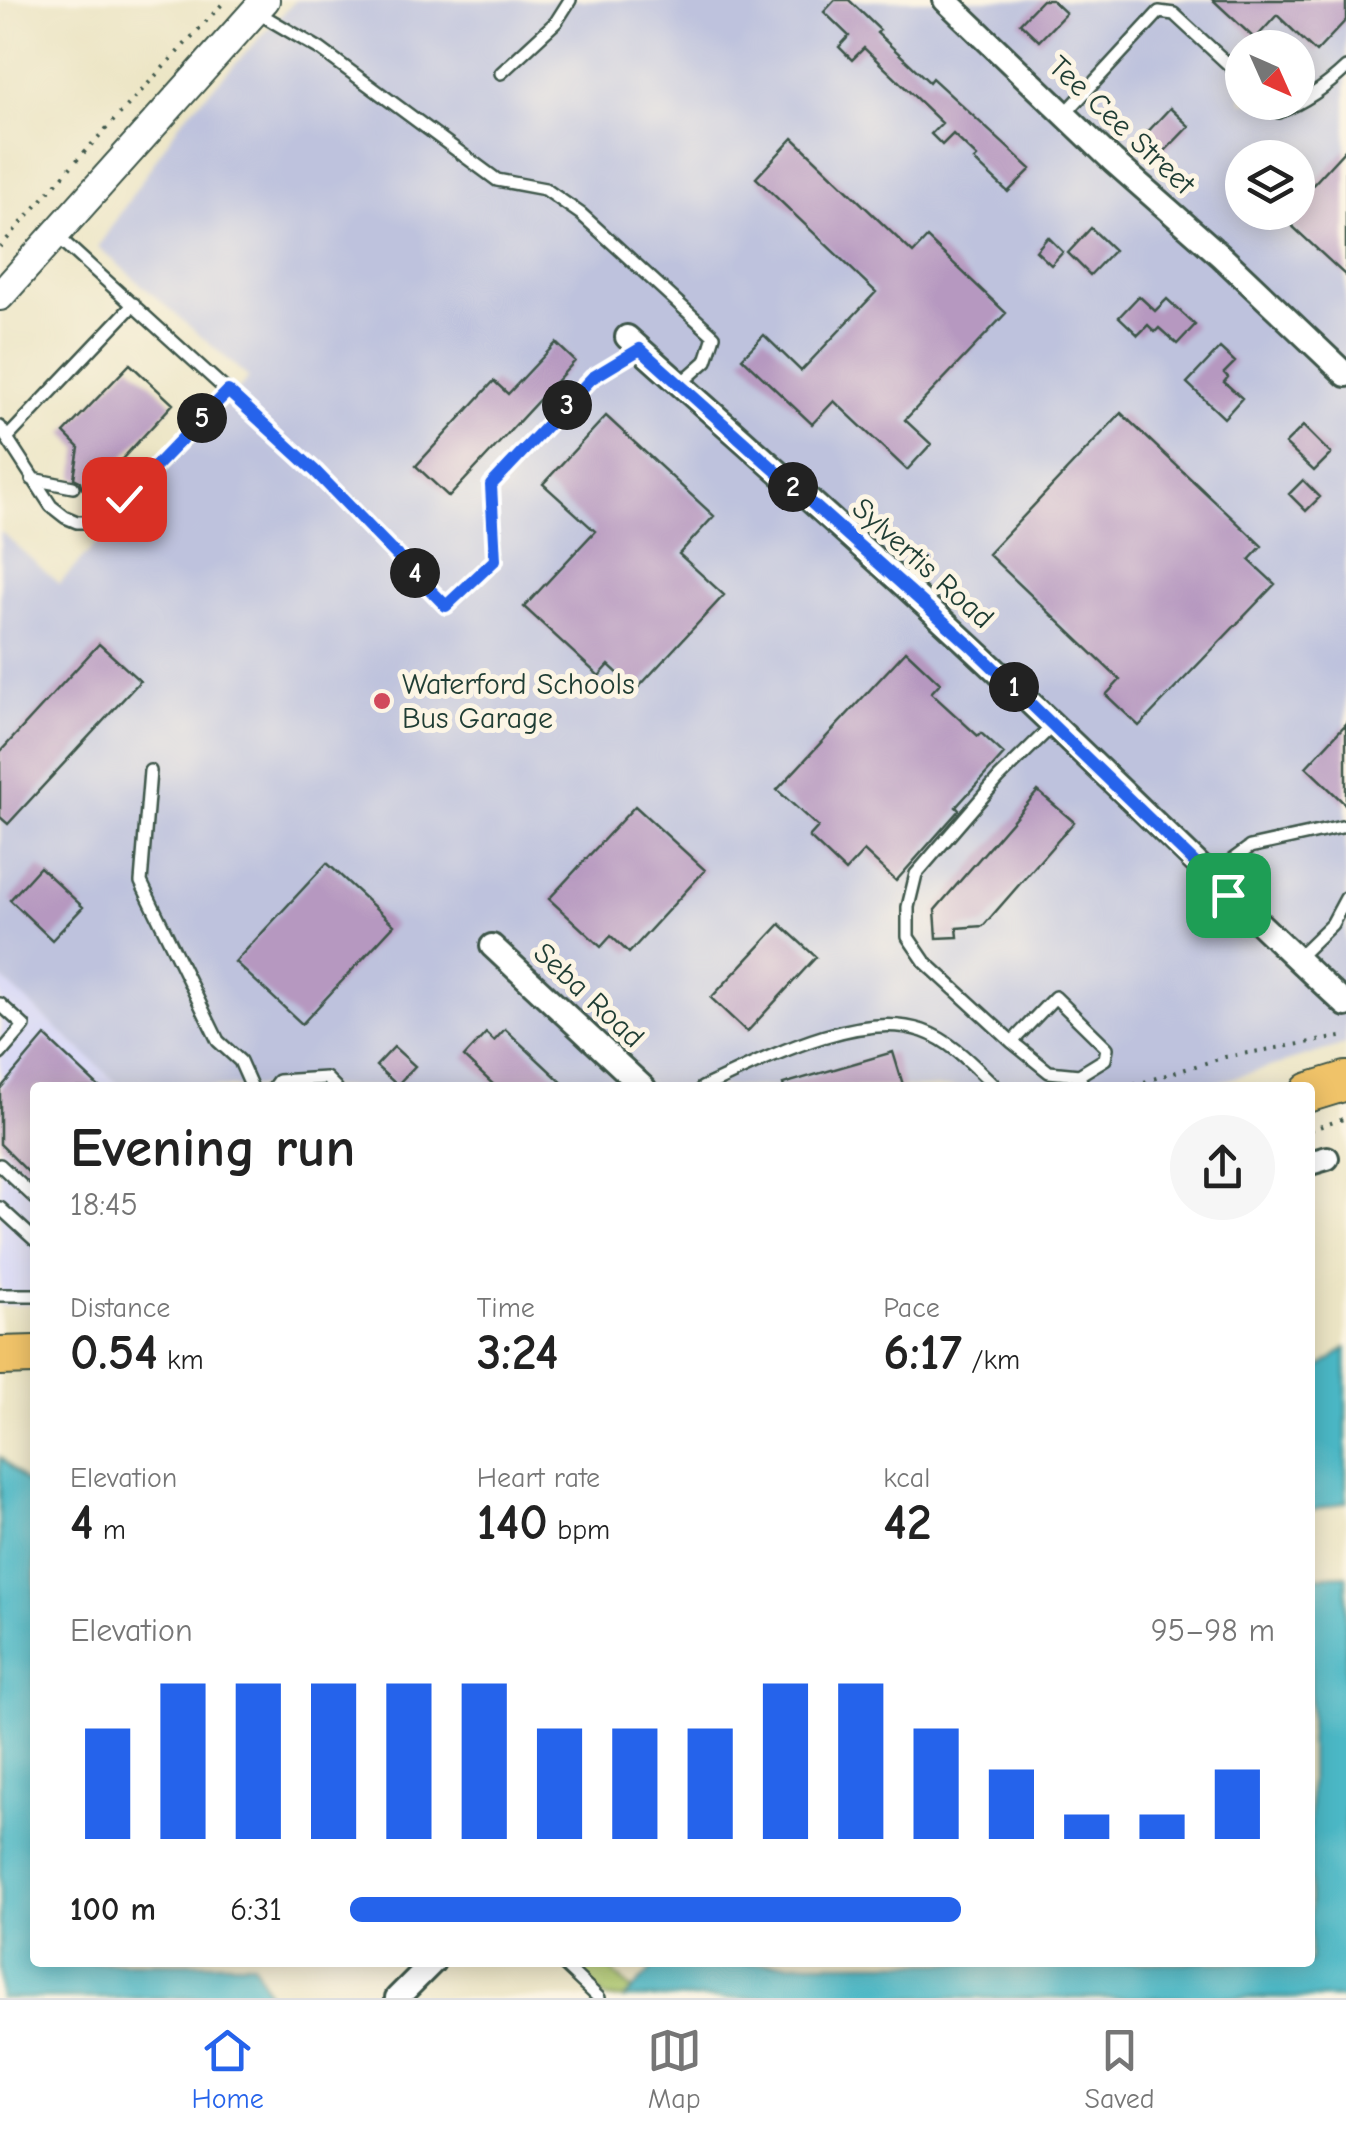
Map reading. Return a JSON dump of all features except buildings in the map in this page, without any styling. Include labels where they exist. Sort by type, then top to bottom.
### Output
[{"type":"highway","points":[[1315,1090],[1346,1081]]},
{"type":"highway","points":[[0,1356],[30,1355]]},
{"type":"street","name":"Tee Cee Street","points":[[945,0],[1346,375]]},
{"type":"street","points":[[0,296],[260,6]]},
{"type":"street","name":"Sylvertis Road","points":[[634,343],[956,633],[1346,1005]]},
{"type":"street","name":"Seba Road","points":[[492,946],[638,1082]]},
{"type":"street","points":[[398,1998],[428,1967]]},
{"type":"lane","points":[[501,72],[556,22],[570,0]]},
{"type":"lane","points":[[260,6],[497,180],[545,189],[581,214],[714,336],[706,361],[680,384]]},
{"type":"lane","points":[[1064,115],[1156,6],[1174,14],[1225,60]]},
{"type":"lane","points":[[1315,93],[1346,68]]},
{"type":"lane","points":[[55,234],[315,471],[446,606],[495,560],[491,485],[592,378],[634,343]]},
{"type":"lane","points":[[134,304],[4,432],[51,506],[77,522],[91,522],[124,499],[228,391]]},
{"type":"lane","points":[[32,478],[73,487]]},
{"type":"lane","points":[[91,491],[124,499]]},
{"type":"lane","points":[[1012,1042],[1054,996],[1107,1048],[1105,1059],[1081,1081],[1049,1072],[1012,1042],[925,962],[908,937],[908,907],[916,874],[999,778],[1053,724]]},
{"type":"lane","points":[[150,770],[141,882],[218,1041],[240,1062],[249,1082]]},
{"type":"lane","points":[[1209,877],[1250,847],[1346,826]]},
{"type":"lane","points":[[1296,959],[1332,924],[1346,898]]},
{"type":"lane","points":[[0,1004],[24,1026],[0,1054]]},
{"type":"lane","points":[[718,1082],[790,1048],[874,1024],[923,1030],[952,1046],[991,1082]]},
{"type":"lane","points":[[278,1082],[326,1078],[330,1082]]},
{"type":"lane","points":[[0,1165],[30,1193]]},
{"type":"lane","points":[[0,1208],[30,1235]]},
{"type":"lane","points":[[0,1295],[30,1295]]},
{"type":"lane","points":[[566,1967],[598,1998]]},
{"type":"path","points":[[0,247],[226,0]]},
{"type":"path","points":[[1144,1082],[1226,1057],[1346,1036]]},
{"type":"path","points":[[1315,1128],[1346,1118]]},
{"type":"shaded area","points":[[296,0],[1346,0],[1346,1044],[1220,1082],[116,1082],[0,977],[0,531],[59,584],[249,378],[98,247],[181,121]]},
{"type":"shaded area","points":[[0,977],[116,1082],[30,1082],[30,1304],[0,1306]]},
{"type":"green space","points":[[573,1967],[607,1967],[632,1990],[625,1998],[605,1998]]},
{"type":"water","points":[[1346,1348],[1346,1502],[1315,1510],[1315,1371]]},
{"type":"water","points":[[0,1457],[30,1486],[30,1967],[255,1967],[270,1997],[0,1998]]},
{"type":"water","points":[[1346,1575],[1346,1998],[625,1998],[654,1967],[1315,1967],[1315,1577]]},
{"type":"place","name":"Waterford Schools Bus Garage","points":[[382,701]]},
{"type":"route","points":[[124,499],[228,391],[315,471],[446,606],[495,560],[491,485],[592,378],[640,349],[971,646],[1228,895]]}]
